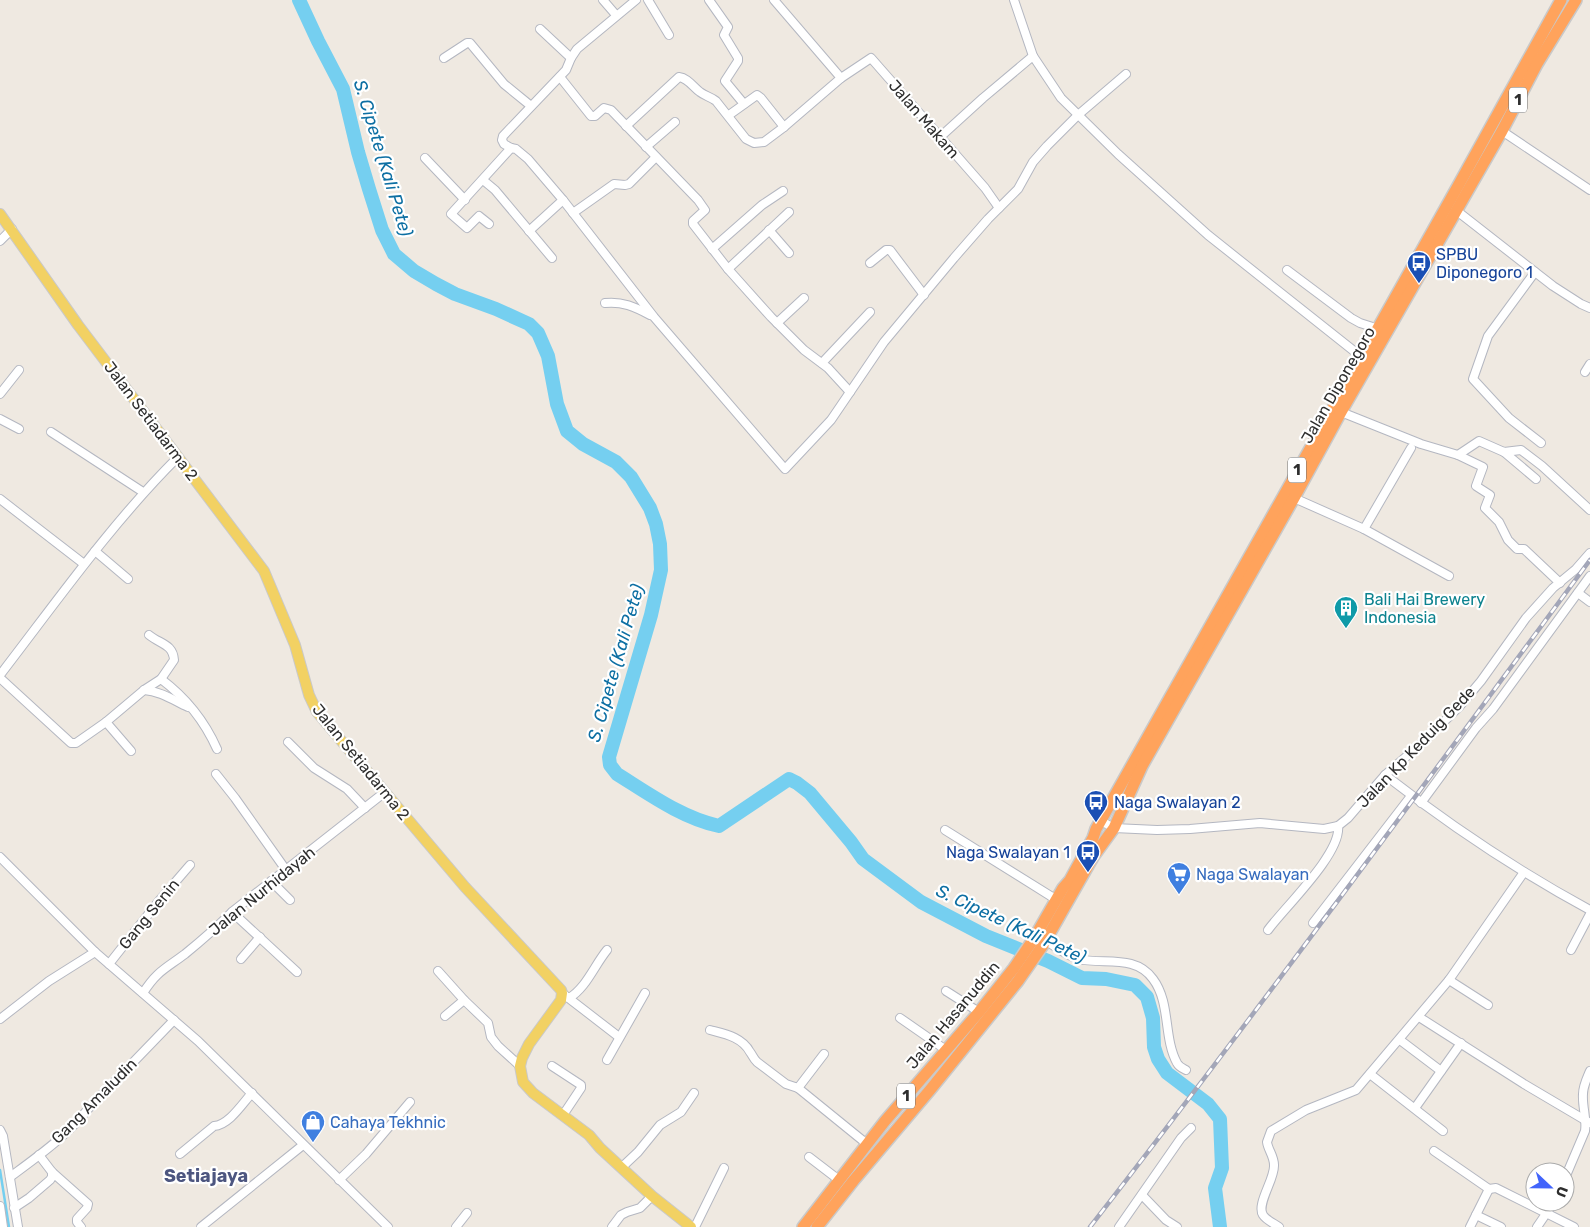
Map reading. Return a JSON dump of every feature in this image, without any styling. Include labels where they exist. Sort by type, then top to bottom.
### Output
[{"type":"highway","name":"Jalan Diponegoro","points":[[1040,942],[1062,902],[1101,821],[1382,330],[1458,186],[1561,0]]},
{"type":"highway","name":"Jalan Diponegoro","points":[[1382,330],[1458,211],[1537,64],[1576,0]]},
{"type":"highway","name":"Jalan Diponegoro","points":[[1062,902],[1114,828],[1142,766],[1294,498],[1341,412],[1365,360]]},
{"type":"highway","name":"Jalan Hasanuddin","points":[[817,1227],[930,1090],[1040,942]]},
{"type":"highway","name":"Jalan Hasanuddin","points":[[803,1227],[885,1121],[979,1012],[1015,974]]},
{"type":"main road","name":"Jalan Setiadarma 2","points":[[0,214],[59,299],[264,571],[295,645],[309,695],[314,706],[459,880],[566,996]]},
{"type":"main road","points":[[566,996],[529,1044],[520,1066],[523,1082],[589,1135],[652,1196],[691,1227]]},
{"type":"street","points":[[603,0],[616,16]]},
{"type":"street","points":[[636,0],[577,49],[566,70],[503,136],[502,140],[504,144],[511,148],[516,148],[528,159],[563,200],[654,317],[785,469],[824,429],[884,342],[971,238],[1018,189],[1033,162],[1078,115],[1126,74]]},
{"type":"street","points":[[648,0],[668,35]]},
{"type":"street","points":[[709,0],[728,27],[724,35],[738,58],[737,64],[725,81],[744,104]]},
{"type":"street","points":[[774,0],[841,78]]},
{"type":"street","points":[[1014,0],[1033,56],[1061,98],[1118,154],[1208,235],[1365,360]]},
{"type":"street","points":[[540,29],[571,58]]},
{"type":"street","points":[[444,58],[470,42],[504,84],[531,106]]},
{"type":"street","points":[[939,138],[982,98],[1033,56]]},
{"type":"street","name":"Jalan Makam","points":[[626,126],[679,78],[686,79],[702,93],[710,96],[729,115],[746,138],[754,142],[764,142],[841,78],[868,59],[872,59],[939,138],[985,188],[999,208]]},
{"type":"street","points":[[560,76],[591,116],[595,116],[604,108],[608,108],[704,208],[703,213],[693,220],[693,224],[728,270],[777,323],[850,392]]},
{"type":"street","points":[[729,115],[755,96],[759,96],[784,127]]},
{"type":"street","points":[[646,147],[675,122]]},
{"type":"street","points":[[1502,131],[1590,190]]},
{"type":"street","points":[[489,224],[479,216],[466,228],[451,215],[511,148]]},
{"type":"street","points":[[573,213],[614,184],[629,184],[656,157]]},
{"type":"street","points":[[425,158],[465,200]]},
{"type":"street","points":[[483,180],[495,190],[552,258]]},
{"type":"street","points":[[712,249],[762,205],[783,191]]},
{"type":"street","points":[[529,231],[563,200]]},
{"type":"street","points":[[1458,211],[1553,286],[1590,308]]},
{"type":"street","points":[[728,270],[789,212]]},
{"type":"street","points":[[0,241],[12,229]]},
{"type":"street","points":[[769,230],[788,253]]},
{"type":"street","points":[[870,263],[886,250],[890,250],[924,295]]},
{"type":"street","points":[[1287,270],[1352,318],[1360,323],[1382,330]]},
{"type":"street","points":[[1534,272],[1488,336],[1473,379],[1509,418],[1541,443]]},
{"type":"street","points":[[777,323],[804,298]]},
{"type":"street","points":[[605,303],[613,302],[633,306],[654,317]]},
{"type":"street","points":[[822,364],[870,312]]},
{"type":"street","points":[[1585,372],[1590,364]]},
{"type":"street","points":[[0,394],[19,370]]},
{"type":"street","points":[[1341,412],[1421,444],[1458,455],[1482,467],[1476,486],[1490,495],[1485,508],[1499,522],[1508,540],[1517,549],[1524,549],[1560,583]]},
{"type":"street","points":[[0,418],[19,429]]},
{"type":"street","points":[[51,432],[143,492]]},
{"type":"street","points":[[1458,455],[1479,441],[1504,452],[1536,480]]},
{"type":"street","points":[[1364,529],[1411,448]]},
{"type":"street","points":[[1504,452],[1523,451],[1590,510]]},
{"type":"street","points":[[149,635],[166,644],[174,655],[174,660],[161,679],[144,690],[80,742],[71,743],[0,676],[84,564],[143,492],[177,458]]},
{"type":"street","points":[[0,498],[84,564]]},
{"type":"street","points":[[1294,498],[1364,529],[1449,576]]},
{"type":"street","points":[[95,551],[128,579]]},
{"type":"street","name":"Jalan Kp Keduig Gede","points":[[1338,826],[1348,818],[1385,775],[1459,707],[1481,681],[1526,618],[1543,598],[1576,569],[1590,553]]},
{"type":"street","points":[[1421,802],[1590,576]]},
{"type":"street","points":[[1578,592],[1590,602]]},
{"type":"street","points":[[161,679],[176,690],[206,727],[217,749]]},
{"type":"street","points":[[144,690],[161,694],[192,710]]},
{"type":"street","points":[[106,722],[131,751]]},
{"type":"street","points":[[288,742],[314,768],[347,789],[365,808]]},
{"type":"street","points":[[216,774],[286,870]]},
{"type":"street","points":[[1385,775],[1478,844],[1590,910]]},
{"type":"street","name":"Jalan Nurhidayah","points":[[143,993],[160,970],[182,956],[214,930],[232,912],[385,792]]},
{"type":"street","points":[[1313,923],[1411,796]]},
{"type":"street","points":[[1101,821],[1114,828],[1190,830],[1260,822],[1324,829],[1338,826],[1337,837],[1305,888],[1286,907],[1268,930]]},
{"type":"street","points":[[945,830],[1062,902]]},
{"type":"street","points":[[0,856],[95,952],[198,1041],[388,1227]]},
{"type":"street","name":"Gang Senin","points":[[109,964],[190,865]]},
{"type":"street","points":[[1279,1227],[1265,1217],[1262,1211],[1263,1201],[1272,1181],[1274,1166],[1274,1159],[1267,1142],[1271,1131],[1306,1110],[1356,1090],[1400,1040],[1448,980],[1524,872]]},
{"type":"street","points":[[271,881],[290,900]]},
{"type":"street","points":[[232,912],[297,972]]},
{"type":"street","points":[[1571,950],[1590,914]]},
{"type":"street","points":[[240,959],[260,937]]},
{"type":"street","points":[[1040,942],[1072,957],[1127,963],[1138,966],[1147,972],[1160,990],[1177,1063],[1186,1070]]},
{"type":"street","points":[[607,950],[596,963],[580,990],[566,996],[619,1038]]},
{"type":"street","points":[[0,1019],[50,981],[95,952]]},
{"type":"street","points":[[438,971],[464,1000],[488,1022],[491,1036],[498,1046],[520,1066]]},
{"type":"street","points":[[1448,980],[1488,1006]]},
{"type":"street","points":[[946,991],[979,1012]]},
{"type":"street","points":[[607,1060],[645,993]]},
{"type":"street","points":[[445,1016],[464,1000]]},
{"type":"street","points":[[1419,1017],[1588,1122]]},
{"type":"street","points":[[900,1018],[946,1050]]},
{"type":"street","name":"Gang Amaludin","points":[[10,1177],[77,1123],[101,1095],[174,1020]]},
{"type":"street","points":[[710,1030],[739,1039],[751,1052],[752,1058],[762,1067],[769,1070],[786,1084],[798,1088],[867,1144]]},
{"type":"street","points":[[1400,1040],[1441,1071]]},
{"type":"street","points":[[1415,1108],[1461,1043]]},
{"type":"street","points":[[798,1088],[824,1054]]},
{"type":"street","points":[[552,1066],[581,1085],[581,1088],[562,1115]]},
{"type":"street","points":[[1572,1162],[1588,1122],[1582,1094],[1590,1071]]},
{"type":"street","points":[[1370,1074],[1443,1131]]},
{"type":"street","points":[[180,1154],[214,1126],[219,1126],[228,1120],[252,1093]]},
{"type":"street","points":[[621,1168],[638,1152],[660,1125],[681,1112],[694,1093]]},
{"type":"street","points":[[339,1180],[366,1154],[410,1102]]},
{"type":"street","points":[[1119,1227],[1184,1134],[1191,1128]]},
{"type":"street","points":[[0,1130],[3,1136],[18,1227]]},
{"type":"street","points":[[201,1227],[303,1145]]},
{"type":"street","points":[[1434,1151],[1489,1188],[1496,1188],[1574,1227]]},
{"type":"street","points":[[39,1155],[52,1172],[88,1204],[87,1208],[77,1219],[81,1227]]},
{"type":"street","points":[[809,1157],[839,1180]]},
{"type":"street","points":[[695,1227],[724,1168]]},
{"type":"street","points":[[14,1208],[50,1180],[52,1172]]},
{"type":"street","points":[[1470,1227],[1489,1188]]},
{"type":"street","points":[[1142,1195],[1169,1223],[1176,1227]]},
{"type":"street","points":[[612,1227],[621,1215],[640,1208],[652,1196]]},
{"type":"street","points":[[0,1206],[4,1227]]},
{"type":"street","points":[[456,1227],[467,1213]]},
{"type":"street","points":[[1537,1227],[1545,1213]]},
{"type":"street","points":[[1476,1215],[1501,1227]]},
{"type":"waterway","name":"S. Cipete (Kali Pete)","points":[[299,0],[343,89],[369,189],[382,230],[394,254],[414,271],[455,294],[496,309],[529,324],[538,333],[548,356],[557,404],[567,431],[583,444],[616,462],[631,477],[650,508],[660,544],[661,570],[651,615],[609,757],[610,765],[617,774],[666,804],[692,817],[719,826],[789,779],[810,793],[863,859],[921,902],[986,936],[1048,961],[1082,978],[1106,979],[1135,985],[1147,997],[1153,1018],[1154,1047],[1158,1059],[1167,1073],[1208,1104],[1220,1119],[1222,1168],[1215,1188],[1220,1227]]},
{"type":"waterway","points":[[0,1170],[9,1227]]},
{"type":"railway","points":[[1090,1227],[1279,979],[1590,560]]},
{"type":"place","name":"SPBU Diponegoro 1","points":[[1419,284]]},
{"type":"place","name":"Bali Hai Brewery Indonesia","points":[[1346,629]]},
{"type":"place","name":"Naga Swalayan 2","points":[[1096,823]]},
{"type":"place","name":"Naga Swalayan 1","points":[[1088,873]]},
{"type":"place","name":"Naga Swalayan","points":[[1179,895]]},
{"type":"place","name":"Cahaya Tekhnic","points":[[313,1143]]},
{"type":"district","name":"Setiajaya","points":[[206,1176]]}]
